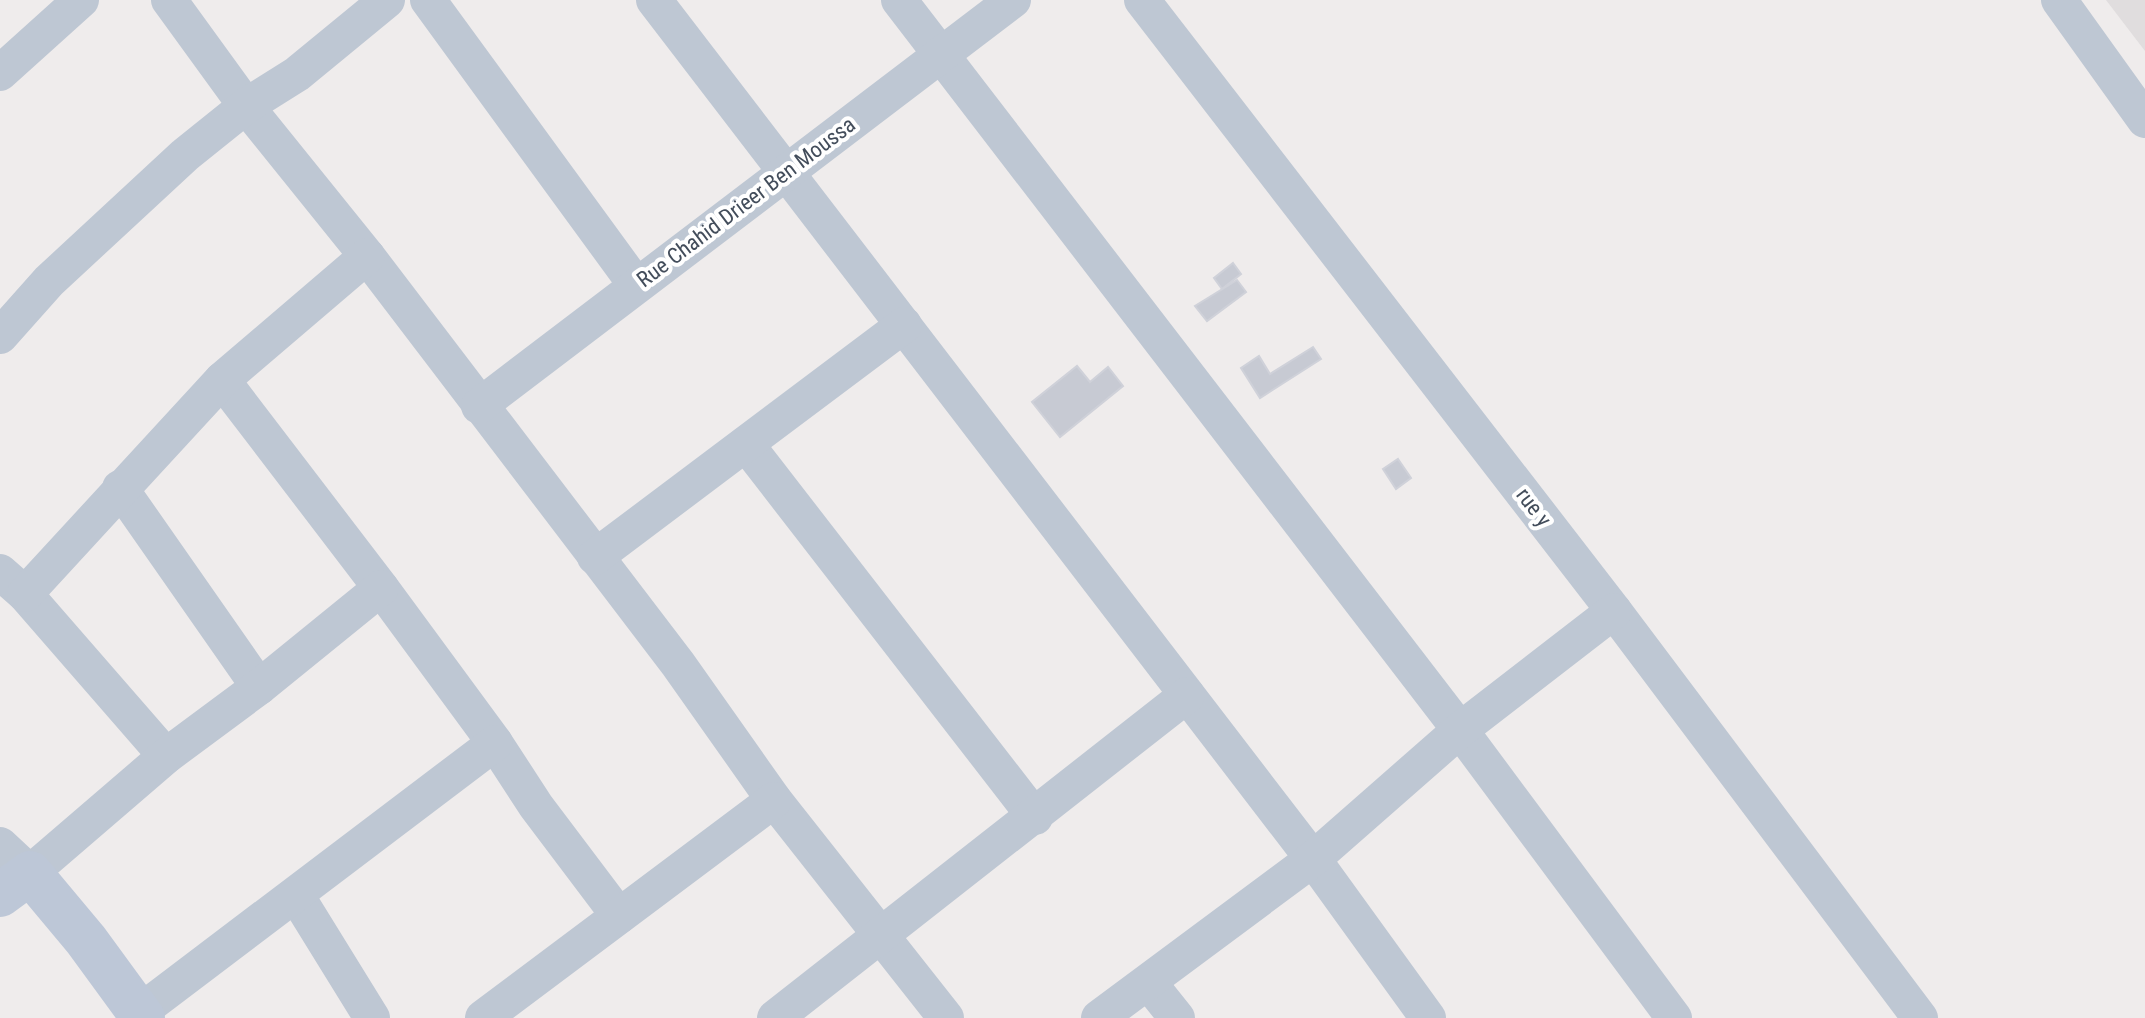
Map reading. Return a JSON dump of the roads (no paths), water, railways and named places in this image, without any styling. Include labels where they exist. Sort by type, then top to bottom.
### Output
[{"type":"street","points":[[0,73],[81,0]]},
{"type":"street","points":[[169,0],[246,106],[367,256],[678,664],[774,800],[946,1018]]},
{"type":"street","points":[[0,336],[49,281],[185,155],[246,106],[297,74],[387,0]]},
{"type":"street","points":[[428,0],[636,285]]},
{"type":"street","points":[[654,0],[1313,859],[1428,1018]]},
{"type":"street","points":[[899,0],[1460,730],[1674,1018]]},
{"type":"street","name":"Rue Chahid Drieer Ben Moussa","points":[[479,406],[789,173],[940,52],[1013,0]]},
{"type":"street","name":"rue y","points":[[1142,0],[1614,611],[1920,1018]]},
{"type":"street","points":[[2059,0],[2145,120]]},
{"type":"street","points":[[166,756],[13,583],[120,488],[222,380],[367,256]]},
{"type":"street","points":[[595,557],[904,325]]},
{"type":"street","points":[[222,380],[381,588],[495,743],[536,806],[619,916]]},
{"type":"street","points":[[746,444],[1035,817]]},
{"type":"street","points":[[120,488],[259,687]]},
{"type":"street","points":[[381,588],[259,687],[10,871],[142,1014],[495,743]]},
{"type":"street","points":[[1099,1018],[1313,859],[1460,730],[1614,611]]},
{"type":"street","points":[[775,1018],[1187,695]]},
{"type":"street","points":[[483,1018],[774,800]]},
{"type":"street","points":[[296,895],[372,1018]]},
{"type":"street","points":[[1149,983],[1177,1018]]}]
